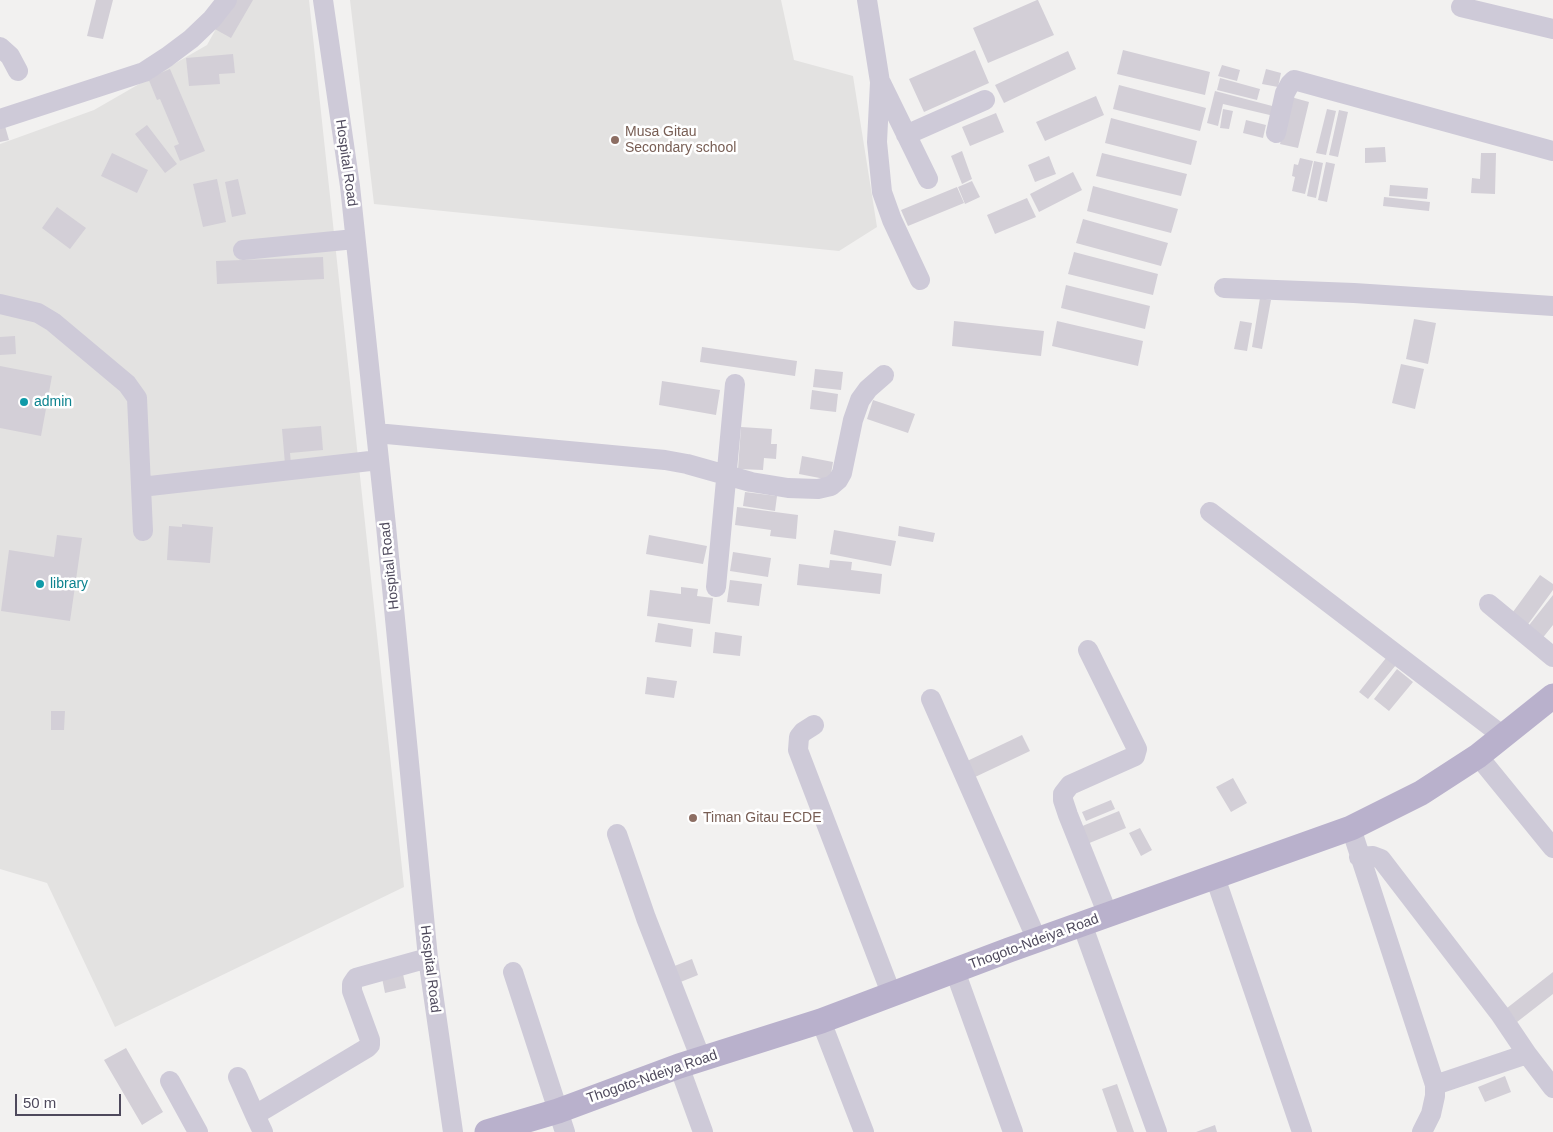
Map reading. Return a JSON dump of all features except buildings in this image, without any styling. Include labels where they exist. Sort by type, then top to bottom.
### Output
[{"type":"main road","name":"Thogoto-Ndeiya Road","points":[[487,1132],[561,1121],[690,1063],[821,1021],[891,993],[1351,828],[1421,793],[1478,756],[1553,696]]},
{"type":"street","points":[[0,119],[144,72],[191,39],[212,19],[227,0]]},
{"type":"street","name":"Hospital Road","points":[[323,0],[350,186],[428,958],[453,1132]]},
{"type":"street","points":[[867,0],[880,82],[877,142],[882,192],[892,220],[920,280]]},
{"type":"street","points":[[1461,7],[1553,29]]},
{"type":"street","points":[[0,47],[10,56],[18,70]]},
{"type":"street","points":[[1276,133],[1285,94],[1294,80],[1553,151]]},
{"type":"street","points":[[880,82],[928,179]]},
{"type":"street","points":[[906,135],[985,100]]},
{"type":"street","points":[[243,250],[355,239]]},
{"type":"street","points":[[1224,288],[1354,293],[1553,306]]},
{"type":"street","points":[[0,304],[38,313],[53,322],[127,384],[137,398],[143,531]]},
{"type":"street","points":[[376,433],[665,460],[687,464],[751,482],[788,488],[818,489],[831,486],[838,480],[842,473],[849,434],[860,400],[868,389],[884,375]]},
{"type":"street","points":[[716,587],[735,384]]},
{"type":"street","points":[[142,487],[379,460]]},
{"type":"street","points":[[1210,512],[1503,736]]},
{"type":"street","points":[[1489,604],[1553,657]]},
{"type":"street","points":[[1088,650],[1137,749],[1135,756],[1070,785],[1063,794],[1068,815],[1108,915]]},
{"type":"street","points":[[931,699],[1037,940]]},
{"type":"street","points":[[814,725],[799,737],[798,750],[891,993]]},
{"type":"street","points":[[1478,756],[1553,848]]},
{"type":"street","points":[[1351,828],[1435,1085],[1435,1096],[1431,1114],[1422,1132]]},
{"type":"street","points":[[617,834],[646,918],[690,1063],[703,1132]]},
{"type":"street","points":[[1359,857],[1373,856],[1381,860],[1500,1014],[1553,1088]]},
{"type":"street","points":[[1215,877],[1302,1132]]},
{"type":"street","points":[[1082,924],[1157,1132]]},
{"type":"street","points":[[238,1077],[259,1123],[369,1047],[370,1040],[352,991],[352,984],[356,978],[428,958]]},
{"type":"street","points":[[955,971],[1013,1132]]},
{"type":"street","points":[[513,972],[561,1121]]},
{"type":"street","points":[[821,1021],[864,1132]]},
{"type":"street","points":[[1435,1085],[1527,1054]]},
{"type":"street","points":[[170,1081],[198,1132]]},
{"type":"shaded area","points":[[232,0],[309,0],[404,887],[115,1027],[47,883],[0,869],[0,144],[94,110],[207,45]]},
{"type":"shaded area","name":"Musa Gitau Secondary school","points":[[350,0],[781,0],[794,60],[853,76],[877,227],[839,251],[374,204]]},
{"type":"place","name":"Musa Gitau Secondary school","points":[[615,140]]},
{"type":"place","name":"admin","points":[[24,402]]},
{"type":"place","name":"library","points":[[40,584]]},
{"type":"place","name":"Timan Gitau ECDE","points":[[693,818]]}]
